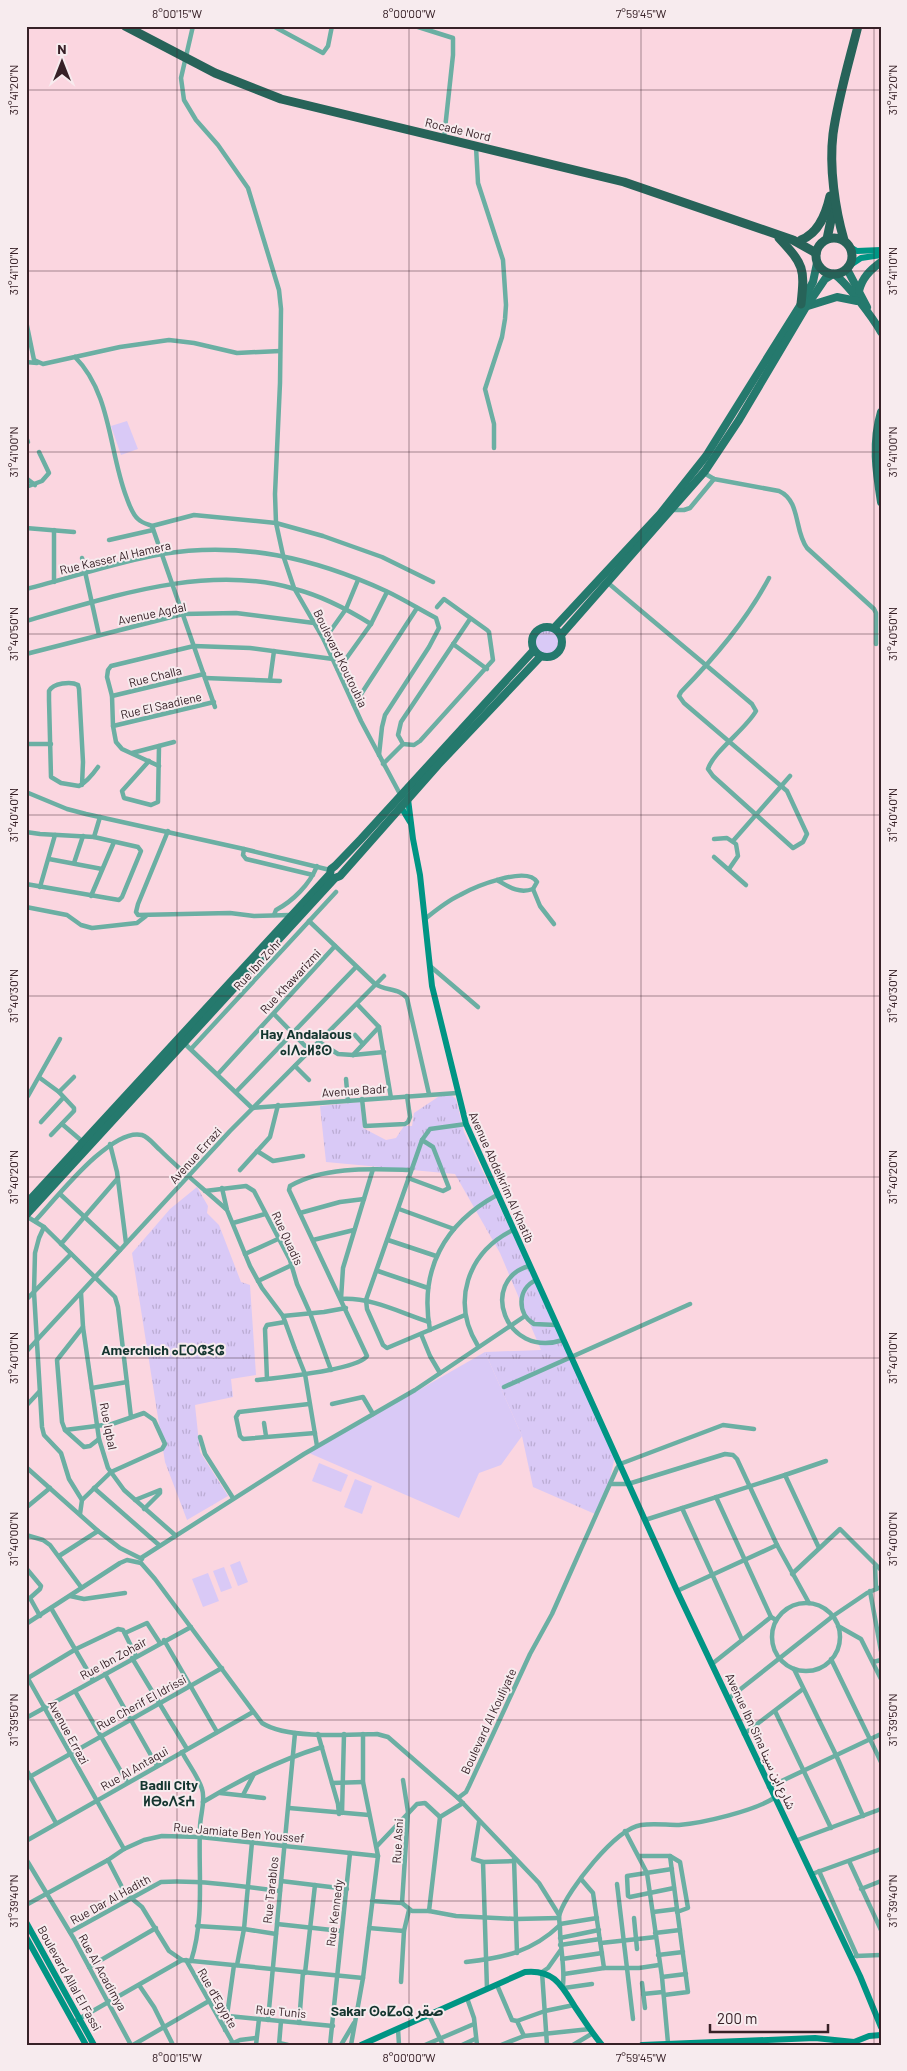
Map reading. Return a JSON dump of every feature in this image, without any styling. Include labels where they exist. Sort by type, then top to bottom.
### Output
[{"type":"highway","name":"Rocade Nord","points":[[124,26],[232,80],[281,99],[624,182],[777,236],[797,240]]},
{"type":"highway","points":[[817,258],[831,220],[828,147],[830,127],[852,26]]},
{"type":"highway","points":[[797,240],[817,258],[823,271],[834,274],[848,268],[852,255],[836,211],[832,147],[834,128],[858,26]]},
{"type":"highway","points":[[797,240],[810,236],[819,226],[830,196]]},
{"type":"highway","points":[[777,236],[800,262],[804,278],[804,305]]},
{"type":"highway","points":[[797,240],[824,242],[836,238],[847,243]]},
{"type":"main road","points":[[561,635],[704,473],[739,420],[804,305],[814,282],[817,258]]},
{"type":"main road","points":[[859,291],[861,283],[868,272],[881,262]]},
{"type":"main road","points":[[848,268],[872,318]]},
{"type":"main road","points":[[554,628],[665,508],[700,464],[804,305],[825,279],[834,274],[843,282],[881,332]]},
{"type":"main road","points":[[804,305],[837,297],[847,297],[858,301]]},
{"type":"main road","points":[[881,412],[875,439],[875,455],[881,502]]},
{"type":"main road","points":[[545,627],[554,628],[561,635],[563,643],[557,654],[550,657],[541,656],[534,650],[532,640],[536,631],[545,627]]},
{"type":"main road","points":[[26,1204],[290,915],[401,807],[404,798],[534,650]]},
{"type":"main road","points":[[26,1216],[334,872],[541,656]]},
{"type":"street","name":"Boulevard Koutoubia","points":[[193,26],[181,78],[184,100],[196,120],[228,158],[248,188],[279,290],[281,309],[280,351],[274,494],[276,523],[283,555],[294,588],[324,640],[383,764],[404,798]]},
{"type":"street","points":[[272,26],[321,53],[327,49],[332,26]]},
{"type":"street","points":[[415,26],[453,38],[453,55],[444,138]]},
{"type":"street","points":[[476,146],[478,183],[500,249],[505,296],[502,337],[485,389],[494,424],[494,448]]},
{"type":"street","points":[[847,243],[857,251],[881,250]]},
{"type":"street","points":[[848,268],[861,258],[881,255]]},
{"type":"street","points":[[26,320],[34,360],[38,363]]},
{"type":"street","points":[[27,364],[43,364],[120,347],[169,340],[194,343],[237,353],[280,351]]},
{"type":"street","points":[[75,357],[86,369],[99,397],[118,476],[133,513],[139,521],[152,528],[163,554],[205,676]]},
{"type":"street","points":[[26,487],[35,485],[49,474],[39,452]]},
{"type":"street","points":[[704,473],[714,479],[779,491],[786,495],[793,504],[801,536],[807,548],[878,610],[876,644]]},
{"type":"street","points":[[26,478],[35,485]]},
{"type":"street","points":[[672,510],[690,508],[714,479]]},
{"type":"street","points":[[109,540],[194,515],[276,523],[323,536],[382,557],[433,582]]},
{"type":"street","points":[[26,528],[74,532]]},
{"type":"street","points":[[54,530],[54,582]]},
{"type":"street","name":"Rue Kasser Al Hamera","points":[[26,589],[163,554],[232,550],[283,555],[323,566],[388,592],[436,618],[438,632],[385,715],[379,756]]},
{"type":"street","points":[[82,558],[99,635]]},
{"type":"street","points":[[607,582],[706,665],[756,708],[752,717],[730,741],[711,763],[709,771],[791,847],[796,848],[807,836],[804,825],[790,796],[781,786],[730,741],[680,698],[681,692],[706,665],[746,617],[769,578]]},
{"type":"street","points":[[26,620],[172,583],[232,580],[294,588],[346,609],[371,624]]},
{"type":"street","points":[[324,640],[346,609],[358,580]]},
{"type":"street","points":[[338,670],[371,624],[388,592]]},
{"type":"street","points":[[403,744],[414,745],[420,741],[487,669],[494,658],[490,635],[444,599],[437,607]]},
{"type":"street","points":[[354,705],[417,608]]},
{"type":"street","name":"Avenue Agdal","points":[[26,654],[183,614],[236,613],[314,623]]},
{"type":"street","points":[[403,744],[399,738],[398,727],[470,619]]},
{"type":"street","points":[[453,644],[487,669]]},
{"type":"street","points":[[159,766],[118,746],[114,738],[112,696],[107,677],[111,666],[194,646],[274,650],[333,659]]},
{"type":"street","points":[[270,680],[274,650]]},
{"type":"street","name":"Rue Challa","points":[[112,696],[205,676],[280,681]]},
{"type":"street","name":"Rue El Saadiene","points":[[112,726],[215,705],[205,676]]},
{"type":"street","points":[[82,785],[83,762],[79,689],[74,683],[53,687],[49,692],[52,778],[66,785],[82,785],[98,767]]},
{"type":"street","points":[[131,753],[174,742]]},
{"type":"street","points":[[26,744],[51,744]]},
{"type":"street","points":[[383,764],[403,744]]},
{"type":"street","points":[[149,761],[122,791],[124,798],[151,805],[158,802],[159,746]]},
{"type":"street","points":[[733,840],[790,776]]},
{"type":"street","points":[[26,792],[67,809],[317,866],[334,872]]},
{"type":"street","name":"Avenue Abdelkrim Al Khatib","points":[[404,798],[420,875],[429,965],[435,1003],[466,1124],[620,1464]]},
{"type":"street","name":"Avenue Abdelkrim Al Khatib","points":[[401,807],[410,822]]},
{"type":"street","points":[[94,837],[100,817]]},
{"type":"street","points":[[168,831],[136,910],[138,915],[230,913],[254,916],[290,915]]},
{"type":"street","points":[[26,832],[94,837],[140,849],[133,872],[120,900],[26,884]]},
{"type":"street","points":[[40,887],[55,835]]},
{"type":"street","points":[[74,863],[83,836]]},
{"type":"street","points":[[714,840],[723,838],[733,840],[738,848],[738,856],[729,869]]},
{"type":"street","points":[[91,896],[114,842]]},
{"type":"street","points":[[244,849],[246,859],[312,874]]},
{"type":"street","points":[[714,857],[746,885]]},
{"type":"street","points":[[48,859],[102,869]]},
{"type":"street","points":[[274,915],[275,911],[296,896],[317,866]]},
{"type":"street","points":[[425,919],[460,895],[497,880],[528,876],[535,878],[537,882],[534,889],[540,906],[554,924]]},
{"type":"street","points":[[497,880],[514,889],[525,891],[534,889]]},
{"type":"street","name":"Rue Ibn Zohr","points":[[191,1049],[336,892]]},
{"type":"street","points":[[26,906],[67,915],[81,925],[92,928],[137,924],[146,916]]},
{"type":"street","points":[[310,921],[375,984],[386,989],[401,992],[407,998],[429,1094]]},
{"type":"street","name":"Rue Khawarizmi","points":[[218,1074],[335,946]]},
{"type":"street","points":[[429,965],[478,1007]]},
{"type":"street","points":[[236,1092],[356,967]]},
{"type":"street","name":"Avenue Errazi","points":[[26,1352],[252,1108],[384,976]]},
{"type":"street","points":[[357,1004],[379,1027],[391,1098]]},
{"type":"street","points":[[274,1014],[310,1051]]},
{"type":"street","points":[[353,1055],[379,1027]]},
{"type":"street","points":[[355,1035],[363,1044]]},
{"type":"street","points":[[28,1096],[40,1078],[60,1039]]},
{"type":"street","points":[[183,1042],[252,1108]]},
{"type":"street","points":[[319,1042],[335,1053],[353,1055],[384,1052]]},
{"type":"street","points":[[295,1066],[309,1080]]},
{"type":"street","points":[[59,1092],[74,1077]]},
{"type":"street","points":[[40,1078],[59,1092],[74,1108],[74,1111],[52,1134]]},
{"type":"street","points":[[346,1080],[348,1101]]},
{"type":"street","name":"Avenue Badr","points":[[252,1108],[457,1093]]},
{"type":"street","points":[[266,1096],[271,1106]]},
{"type":"street","points":[[362,1100],[364,1126],[405,1124],[410,1117],[407,1096]]},
{"type":"street","points":[[41,1122],[63,1098]]},
{"type":"street","points":[[240,1170],[271,1133],[278,1105]]},
{"type":"street","points":[[62,1124],[83,1142]]},
{"type":"street","points":[[465,1315],[389,1348],[385,1347],[367,1309],[366,1300],[378,1271],[422,1140],[430,1129],[466,1124]]},
{"type":"street","points":[[35,1222],[94,1158],[110,1144],[125,1137],[144,1136],[227,1210]]},
{"type":"street","points":[[408,1178],[443,1191],[449,1188],[433,1147],[422,1140]]},
{"type":"street","points":[[110,1144],[115,1159],[126,1243]]},
{"type":"street","points":[[257,1151],[273,1161],[303,1156]]},
{"type":"street","points":[[256,1380],[331,1370],[363,1361],[368,1356],[289,1190],[292,1185],[337,1172],[373,1169],[411,1170]]},
{"type":"street","points":[[341,1299],[343,1268],[373,1169]]},
{"type":"street","points":[[61,1244],[118,1178]]},
{"type":"street","name":"Rue Quadis","points":[[205,1191],[246,1186],[252,1188],[292,1265],[297,1284],[331,1370]]},
{"type":"street","points":[[222,1188],[227,1210],[245,1254],[258,1281],[283,1316],[304,1374],[317,1446]]},
{"type":"street","points":[[60,1194],[120,1250]]},
{"type":"street","points":[[430,1330],[428,1288],[436,1256],[454,1229],[476,1207],[497,1195]]},
{"type":"street","points":[[300,1213],[340,1202],[364,1199]]},
{"type":"street","points":[[399,1209],[454,1229]]},
{"type":"street","points":[[233,1223],[265,1214]]},
{"type":"street","points":[[26,1216],[44,1227],[96,1276],[116,1300],[131,1417]]},
{"type":"street","points":[[44,1227],[36,1245],[34,1292],[35,1342],[43,1432],[61,1454],[70,1480],[82,1500]]},
{"type":"street","points":[[314,1240],[334,1233],[354,1230]]},
{"type":"street","points":[[478,1346],[470,1333],[465,1315],[464,1303],[467,1285],[477,1261],[492,1243],[513,1230]]},
{"type":"street","points":[[245,1254],[278,1239]]},
{"type":"street","points":[[388,1240],[436,1256]]},
{"type":"street","points":[[26,1300],[71,1254]]},
{"type":"street","points":[[258,1281],[292,1265]]},
{"type":"street","points":[[529,1266],[512,1275],[504,1289],[503,1308],[510,1325],[521,1336],[534,1342],[548,1344],[563,1340]]},
{"type":"street","points":[[378,1271],[428,1288]]},
{"type":"street","points":[[536,1280],[526,1288],[522,1296],[522,1307],[525,1316],[534,1324],[556,1325]]},
{"type":"street","name":"Rue Iqbal","points":[[81,1292],[99,1439],[111,1472],[121,1487],[144,1510],[175,1535]]},
{"type":"street","points":[[341,1299],[355,1298],[366,1300],[429,1322]]},
{"type":"street","points":[[504,1386],[690,1304]]},
{"type":"street","points":[[283,1316],[346,1308]]},
{"type":"street","points":[[26,1624],[123,1561],[138,1560],[233,1498],[440,1373],[525,1316]]},
{"type":"street","points":[[267,1379],[265,1329],[267,1325],[285,1322]]},
{"type":"street","points":[[84,1327],[57,1360],[62,1422],[65,1430],[84,1447],[90,1446],[99,1439]]},
{"type":"street","points":[[421,1334],[430,1356],[440,1373]]},
{"type":"street","points":[[92,1388],[127,1382]]},
{"type":"street","points":[[26,1406],[39,1392]]},
{"type":"street","points":[[332,1404],[363,1397],[373,1414]]},
{"type":"street","points":[[310,1404],[237,1413],[236,1417],[241,1438],[315,1433]]},
{"type":"street","points":[[65,1430],[112,1424],[144,1412],[154,1420],[165,1440],[165,1447],[111,1472],[82,1500],[80,1514]]},
{"type":"street","points":[[264,1423],[266,1436]]},
{"type":"street","points":[[620,1464],[723,1425],[754,1429]]},
{"type":"street","points":[[200,1437],[205,1454],[233,1498]]},
{"type":"street","points":[[610,1484],[628,1484],[728,1453],[737,1459],[776,1545],[809,1602]]},
{"type":"street","points":[[645,1520],[826,1461]]},
{"type":"street","name":"Avenue Ibn Sina شارع ابن سينا","points":[[620,1464],[677,1591],[774,1798],[812,1874],[881,2027]]},
{"type":"street","name":"Boulevard Al Kouliyate","points":[[458,1798],[469,1786],[530,1654],[552,1614],[615,1470],[620,1464]]},
{"type":"street","points":[[26,1468],[98,1531],[138,1560],[191,1627],[253,1712],[268,1727],[295,1733],[377,1734],[388,1737],[458,1798],[514,1860],[539,1884],[559,1916],[560,1952],[564,1987]]},
{"type":"street","points":[[785,1475],[819,1548]]},
{"type":"street","points":[[26,1513],[27,1507],[50,1488]]},
{"type":"street","points":[[94,1488],[160,1545]]},
{"type":"street","points":[[135,1500],[160,1490],[160,1493],[144,1510]]},
{"type":"street","points":[[712,1664],[742,1640],[773,1619],[790,1606],[809,1602],[822,1606],[833,1616],[838,1626],[839,1644],[831,1659],[824,1666],[814,1670],[794,1669],[779,1658],[771,1640],[773,1619],[716,1497]]},
{"type":"street","points":[[682,1508],[742,1640]]},
{"type":"street","points":[[792,1574],[841,1529],[875,1566],[881,1570]]},
{"type":"street","points":[[59,1556],[98,1531]]},
{"type":"street","points":[[26,1535],[43,1540],[59,1556],[81,1587]]},
{"type":"street","points":[[677,1591],[776,1545]]},
{"type":"street","points":[[728,1699],[833,1616],[878,1588],[875,1566]]},
{"type":"street","points":[[26,1568],[41,1586],[30,1598],[40,1616]]},
{"type":"street","points":[[870,1592],[881,1651]]},
{"type":"street","points":[[70,1596],[84,1599],[125,1593]]},
{"type":"street","points":[[51,1608],[93,1680]]},
{"type":"street","points":[[125,1633],[147,1623],[162,1641],[191,1686],[217,1732]]},
{"type":"street","points":[[838,1626],[860,1639],[881,1680]]},
{"type":"street","name":"Rue Ibn Zohair","points":[[26,1718],[162,1641],[191,1627]]},
{"type":"street","points":[[27,1676],[118,1628],[122,1629],[134,1657],[187,1750]]},
{"type":"street","points":[[831,1659],[881,1762]]},
{"type":"street","points":[[873,1662],[881,1660]]},
{"type":"street","name":"Rue Cherif El Idrissi","points":[[28,1778],[222,1668]]},
{"type":"street","points":[[794,1669],[863,1816]]},
{"type":"street","points":[[105,1674],[157,1766]]},
{"type":"street","name":"Avenue Errazi","points":[[27,1676],[124,1849]]},
{"type":"street","points":[[744,1734],[803,1689]]},
{"type":"street","points":[[75,1691],[127,1782]]},
{"type":"street","points":[[775,1711],[831,1828]]},
{"type":"street","name":"Rue Al Antaqui","points":[[26,1841],[253,1712]]},
{"type":"street","name":"Rue Tarablos","points":[[268,2020],[295,1733]]},
{"type":"street","points":[[318,1734],[341,1814]]},
{"type":"street","points":[[341,1814],[344,1734]]},
{"type":"street","points":[[351,2045],[363,1978],[378,1856],[363,1782],[363,1734]]},
{"type":"street","points":[[769,1787],[881,1734]]},
{"type":"street","points":[[203,1802],[254,1773],[294,1755],[322,1747]]},
{"type":"street","points":[[182,1752],[203,1790],[197,1926],[186,1960]]},
{"type":"street","points":[[26,1769],[28,1778],[56,1823]]},
{"type":"street","points":[[243,1795],[254,1773]]},
{"type":"street","name":"Rue Asni","points":[[402,1903],[408,1812],[403,1780]]},
{"type":"street","points":[[332,1783],[363,1782]]},
{"type":"street","points":[[218,1792],[264,1798]]},
{"type":"street","points":[[559,1916],[581,1879],[598,1856],[625,1831],[640,1825],[695,1823],[756,1806],[774,1798]]},
{"type":"street","points":[[377,1846],[417,1804],[422,1802],[440,1816]]},
{"type":"street","points":[[440,1816],[463,1803]]},
{"type":"street","points":[[289,1808],[369,1815]]},
{"type":"street","points":[[796,1841],[881,1809]]},
{"type":"street","points":[[429,1911],[440,1816]]},
{"type":"street","points":[[479,1822],[472,1856],[475,1861],[514,1860]]},
{"type":"street","points":[[625,1831],[647,1873],[662,1977],[669,2044]]},
{"type":"street","name":"Rue Jamiate Ben Youssef","points":[[26,1905],[108,1860],[124,1849],[153,1837],[172,1835],[200,1837],[378,1856]]},
{"type":"street","points":[[225,2030],[244,1930],[252,1842]]},
{"type":"street","points":[[812,1874],[881,1849]]},
{"type":"street","name":"Rue Kennedy","points":[[330,2045],[350,1853]]},
{"type":"street","points":[[639,1856],[670,1856],[682,1864],[687,1909],[653,1912]]},
{"type":"street","points":[[643,1994],[687,1993],[670,1856]]},
{"type":"street","name":"Rue Al Acadimya","points":[[26,1859],[70,1932],[132,2045]]},
{"type":"street","name":"Rue d'Egypte","points":[[108,1860],[125,1893],[142,1907],[169,1951],[186,1960],[232,2044]]},
{"type":"street","points":[[514,1860],[517,1953]]},
{"type":"street","points":[[849,1861],[881,1930]]},
{"type":"street","points":[[483,1862],[487,1989]]},
{"type":"street","points":[[672,1869],[627,1877],[628,1896],[630,1898],[674,1888]]},
{"type":"street","points":[[819,1871],[857,1956]]},
{"type":"street","points":[[581,1879],[592,1891],[604,1968]]},
{"type":"street","points":[[281,1881],[347,1889]]},
{"type":"street","points":[[861,1889],[881,1881]]},
{"type":"street","name":"Rue Dar Al Hadith","points":[[70,1932],[161,1882],[200,1883],[280,1891]]},
{"type":"street","points":[[617,1884],[633,2019]]},
{"type":"street","points":[[299,2023],[315,1885]]},
{"type":"street","points":[[372,1901],[402,1903],[409,1910],[484,1919],[559,1916]]},
{"type":"street","points":[[401,1982],[404,1931],[409,1910]]},
{"type":"street","points":[[873,1916],[881,1913]]},
{"type":"street","points":[[466,1962],[487,1960],[517,1953],[534,1946],[560,1925],[597,1918]]},
{"type":"street","points":[[634,1918],[637,1949]]},
{"type":"street","name":"Boulevard Allal El Fassi","points":[[26,1922],[76,2020],[86,2045]]},
{"type":"street","points":[[277,1924],[341,1931]]},
{"type":"street","points":[[197,1926],[276,1934]]},
{"type":"street","points":[[89,1967],[156,1928]]},
{"type":"street","points":[[368,1928],[404,1931]]},
{"type":"street","points":[[560,1938],[599,1930]]},
{"type":"street","points":[[560,1945],[636,1939],[680,1930]]},
{"type":"street","name":"Boulevard Allal El Fassi","points":[[26,1937],[76,2020],[94,2045]]},
{"type":"street","points":[[364,2044],[526,1972],[542,1972],[548,1968],[560,1952]]},
{"type":"street","points":[[658,1955],[683,1952]]},
{"type":"street","points":[[562,1959],[602,1953]]},
{"type":"street","points":[[849,1956],[881,1955]]},
{"type":"street","points":[[76,2020],[186,1960],[363,1978]]},
{"type":"street","points":[[564,1974],[604,1968],[659,1965]]},
{"type":"street","points":[[542,1972],[564,1987],[591,2031],[602,2045],[606,2043],[609,2045]]},
{"type":"street","points":[[542,1972],[547,2045]]},
{"type":"street","points":[[662,1977],[686,1974]]},
{"type":"street","points":[[642,1983],[645,2008]]},
{"type":"street","points":[[564,1987],[592,1984]]},
{"type":"street","points":[[139,1985],[154,2007],[173,2045]]},
{"type":"street","points":[[497,1985],[512,2020],[517,2021],[545,2010],[574,2005]]},
{"type":"street","points":[[467,1998],[477,2045]]},
{"type":"street","points":[[132,2045],[164,2029],[209,2001]]},
{"type":"street","points":[[429,2015],[443,2045]]},
{"type":"street","name":"Rue Tunis","points":[[228,2016],[333,2026]]},
{"type":"street","points":[[256,2045],[259,2019]]},
{"type":"street","points":[[281,2021],[279,2044],[288,2045]]},
{"type":"street","points":[[517,2021],[524,2036]]},
{"type":"street","points":[[341,2045],[355,2022]]},
{"type":"street","points":[[425,2045],[474,2024]]},
{"type":"street","points":[[398,2029],[399,2045]]},
{"type":"street","points":[[501,2045],[524,2036],[591,2031]]},
{"type":"street","points":[[573,2045],[591,2031]]},
{"type":"street","points":[[642,2045],[816,2041],[854,2043],[869,2036],[881,2035]]},
{"type":"street","points":[[232,2044],[256,2038]]},
{"type":"street","points":[[462,2045],[475,2039]]},
{"type":"green space","points":[[127,421],[138,449],[121,455],[111,426]]},
{"type":"green space","points":[[546,630],[551,631],[557,637],[557,647],[551,653],[546,654],[541,653],[535,647],[534,642],[535,637],[541,631]]},
{"type":"green space","points":[[441,1095],[451,1095],[456,1099],[464,1132],[571,1357],[615,1456],[608,1488],[595,1514],[533,1487],[522,1436],[485,1352],[541,1350],[500,1253],[455,1174],[326,1162],[320,1106],[360,1102],[363,1128],[386,1140],[396,1138],[404,1126],[412,1126],[414,1113]]},
{"type":"green space","points":[[197,1187],[208,1206],[207,1213],[219,1225],[241,1282],[250,1285],[256,1375],[231,1379],[233,1397],[195,1405],[200,1452],[228,1496],[187,1520],[165,1462],[132,1253],[170,1209]]},
{"type":"green space","points":[[485,1352],[522,1436],[501,1465],[479,1473],[459,1518],[309,1453]]},
{"type":"green space","points":[[319,1463],[348,1475],[341,1492],[312,1481]]},
{"type":"green space","points":[[355,1479],[372,1486],[362,1514],[344,1507]]},
{"type":"green space","points":[[240,1561],[248,1582],[238,1586],[230,1565]]},
{"type":"green space","points":[[224,1567],[232,1588],[221,1592],[213,1571]]},
{"type":"green space","points":[[208,1573],[219,1601],[203,1607],[192,1579]]},
{"type":"district","name":"Hay Andalaous ⴰⵏⴷⴰⵍⵓⵙ","points":[[306,1042]]},
{"type":"district","name":"Amerchich ⴰⵎⵔⵛⵉⵛ","points":[[163,1349]]},
{"type":"district","name":"Badii City ⵍⴱⴰⴷⵉⵄ","points":[[169,1792]]},
{"type":"district","name":"Sakar ⵙⴰⵇⴰⵕ صقر","points":[[387,2010]]}]
